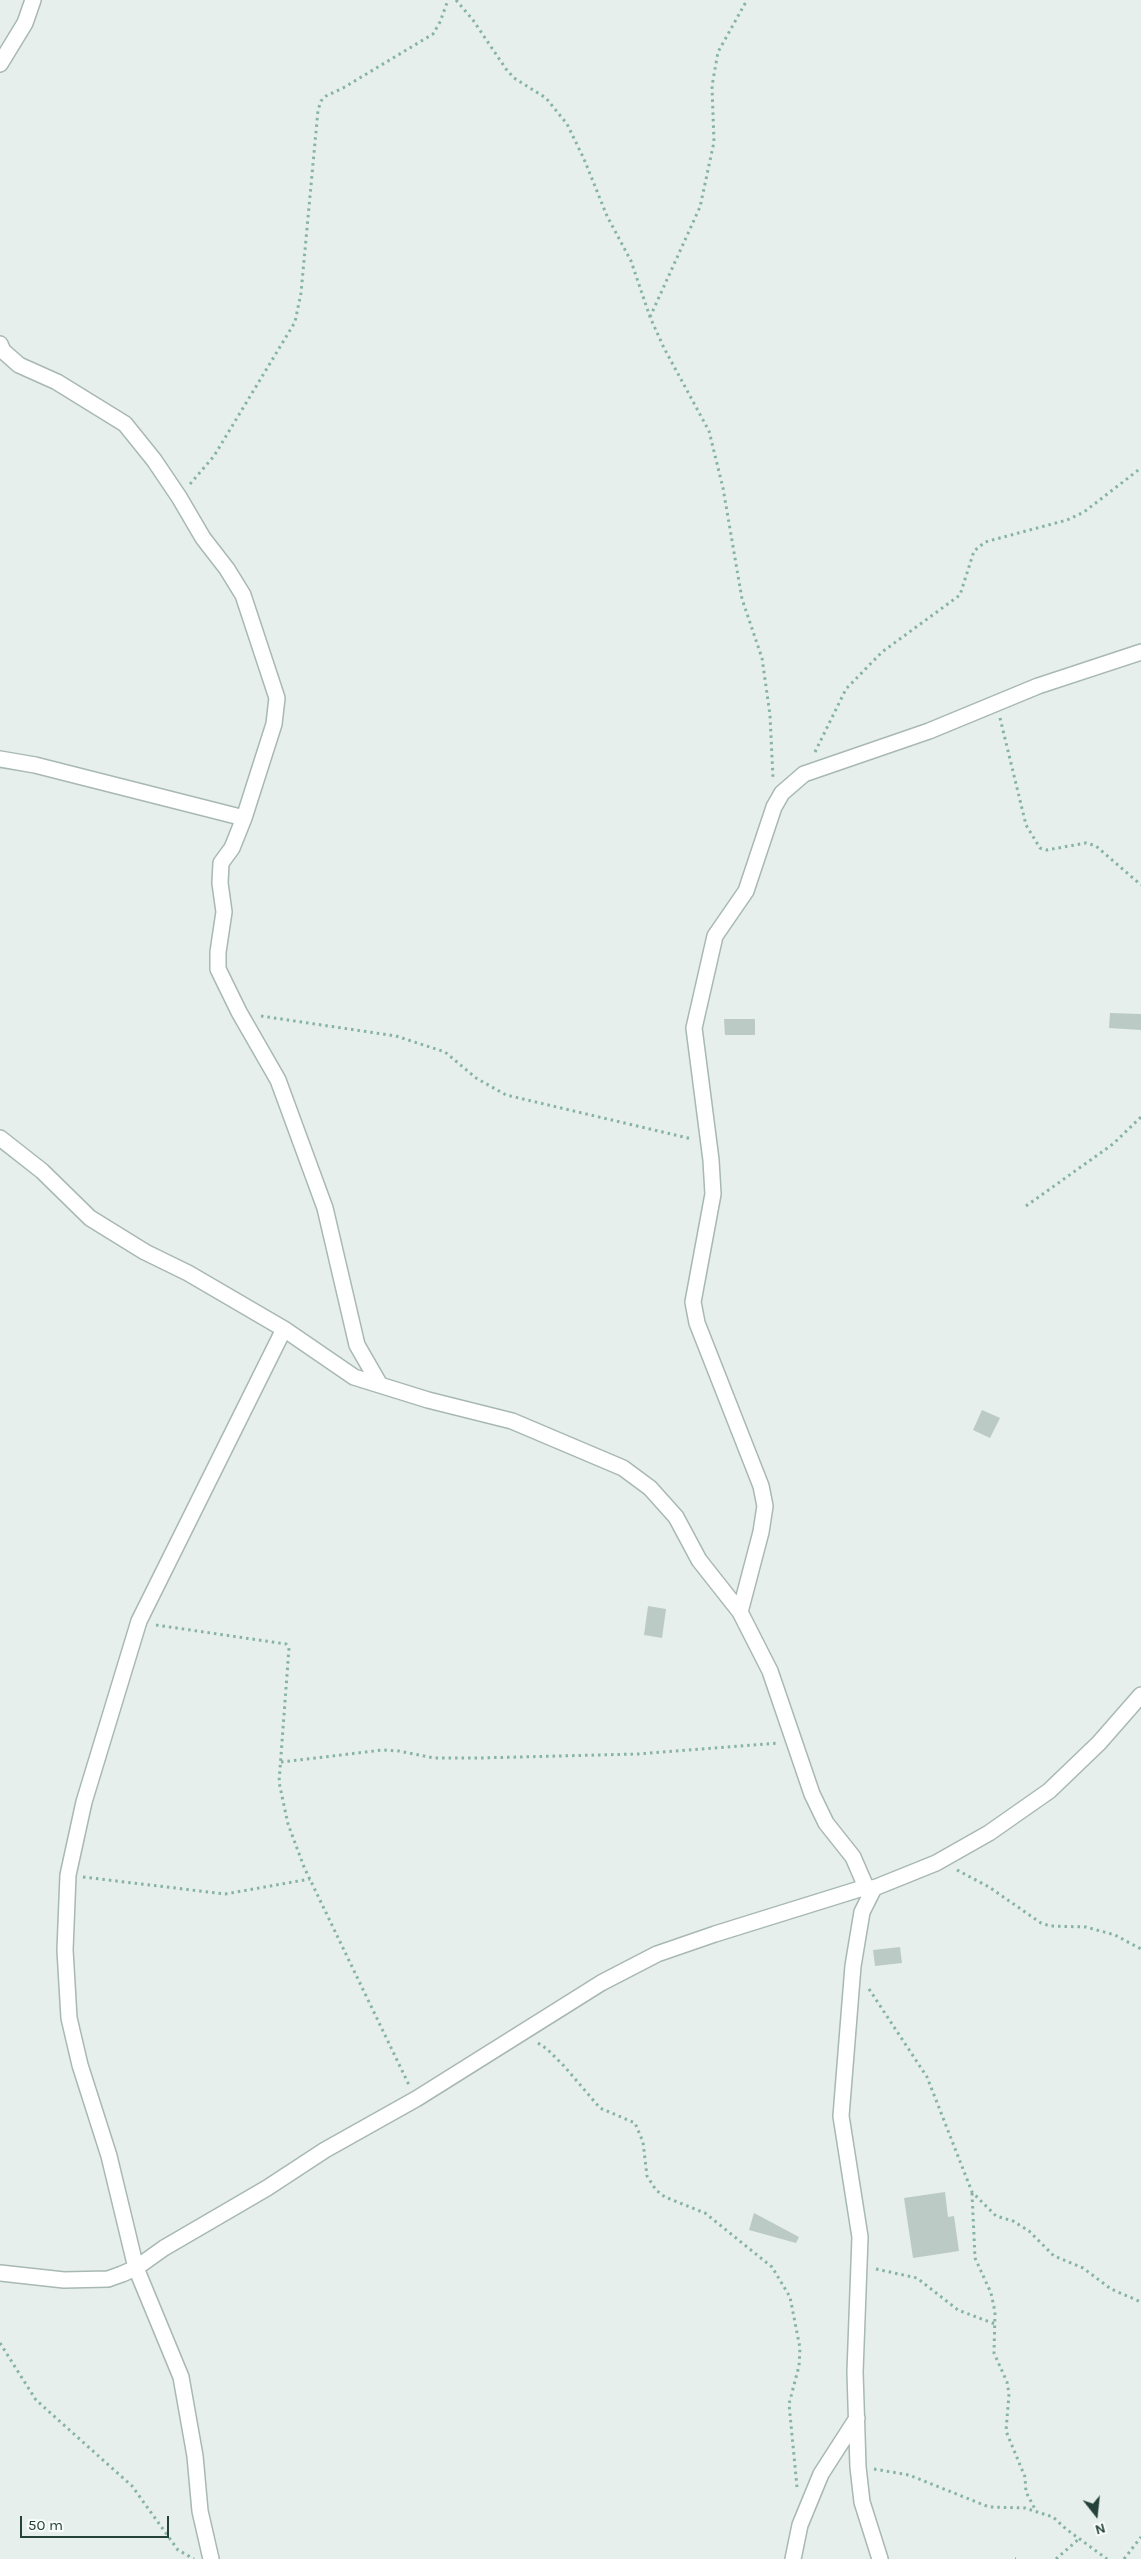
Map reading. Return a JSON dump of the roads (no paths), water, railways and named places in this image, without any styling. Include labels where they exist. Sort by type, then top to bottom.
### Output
[{"type":"street","points":[[0,64],[25,23],[33,0]]},
{"type":"street","points":[[0,344],[3,352],[19,365],[57,382],[125,424],[179,496],[203,538],[227,569],[243,595],[277,698],[274,724],[244,818],[232,848],[220,863],[220,883],[224,912],[218,952],[218,969],[281,1089],[325,1208],[357,1345],[380,1385]]},
{"type":"street","points":[[740,1612],[761,1532],[765,1506],[761,1486],[697,1323],[693,1302],[713,1194],[709,1143],[694,1028],[715,936],[746,891],[774,807],[782,793],[804,774],[929,731],[1038,686],[1141,652]]},
{"type":"street","points":[[0,759],[35,765],[244,818]]},
{"type":"street","points":[[0,1138],[42,1171],[90,1218],[145,1252],[188,1272],[284,1329],[354,1377],[512,1421],[623,1468],[650,1488],[676,1517],[699,1560],[740,1612],[770,1671],[812,1794],[826,1823],[853,1857],[870,1888],[862,1912],[854,1966],[841,2116],[860,2237],[855,2372],[858,2467],[862,2502],[880,2559]]},
{"type":"street","points":[[211,2559],[200,2511],[195,2456],[181,2377],[136,2268],[109,2156],[80,2065],[69,2018],[65,1950],[68,1876],[84,1802],[139,1621],[284,1329]]},
{"type":"street","points":[[0,2273],[64,2280],[108,2279],[136,2268],[164,2248],[267,2188],[325,2150],[416,2099],[601,1983],[657,1954],[870,1888],[936,1863],[989,1833],[1050,1791],[1099,1743],[1141,1695]]},
{"type":"street","points":[[793,2559],[800,2525],[820,2474],[857,2418]]}]
